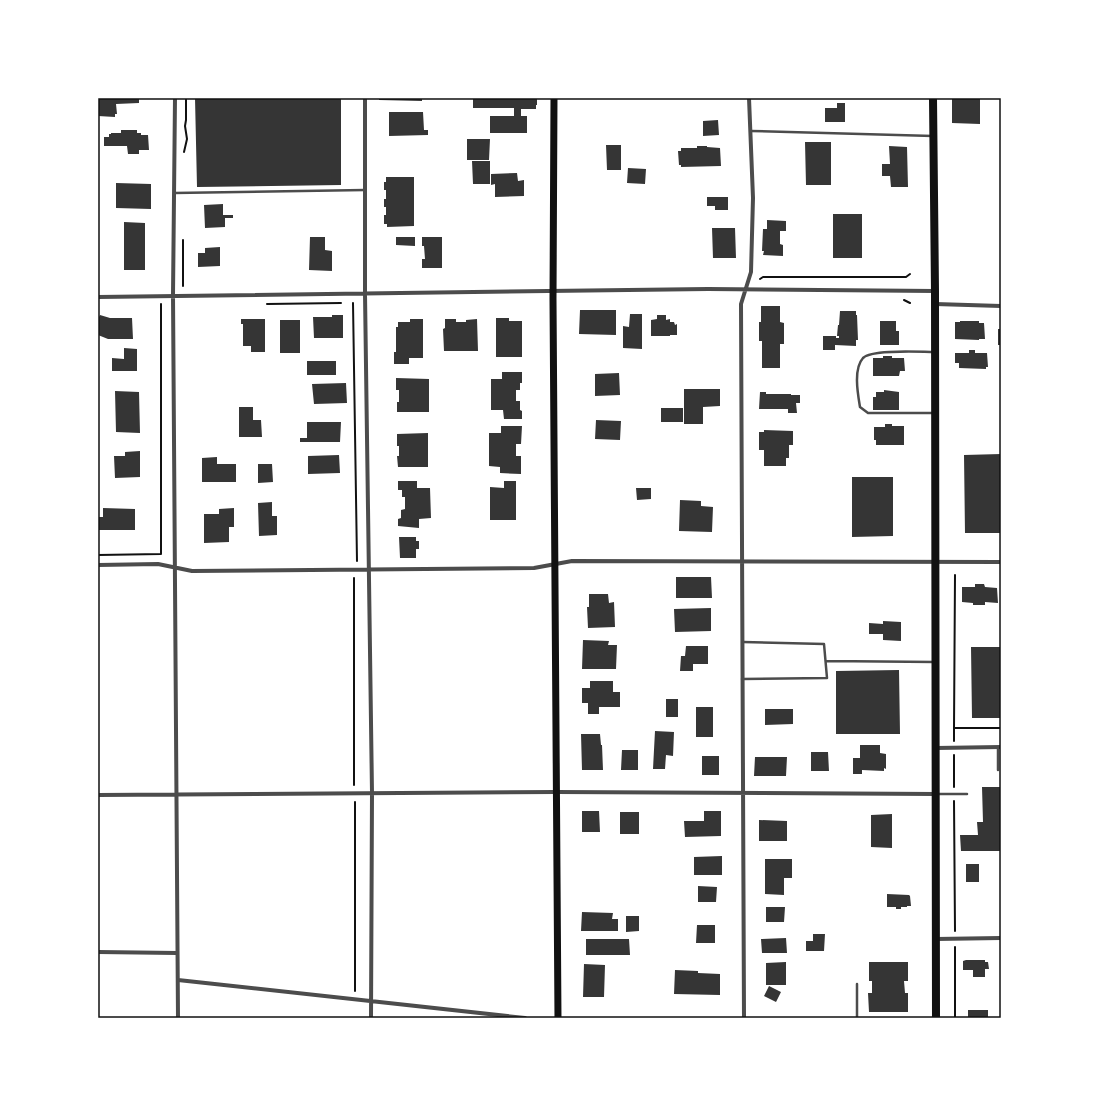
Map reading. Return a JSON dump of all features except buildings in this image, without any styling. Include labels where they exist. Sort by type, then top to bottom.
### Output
[{"type":"main road","points":[[554,98],[553,291],[558,1018]]},
{"type":"main road","points":[[933,98],[935,291],[936,1018]]},
{"type":"street","points":[[175,98],[173,295],[178,1018]]},
{"type":"street","points":[[365,98],[365,294],[372,793],[371,1018]]},
{"type":"street","points":[[744,1018],[740,304],[751,272],[752,250],[753,198],[751,131],[748,98]]},
{"type":"street","points":[[98,297],[746,289],[935,291]]},
{"type":"street","points":[[935,304],[1001,306]]},
{"type":"street","points":[[98,565],[158,564],[192,571],[534,568],[572,561],[1001,562]]},
{"type":"street","points":[[936,748],[999,747]]},
{"type":"street","points":[[98,795],[556,792],[936,794]]},
{"type":"street","points":[[936,939],[1001,938]]},
{"type":"street","points":[[98,952],[177,953]]},
{"type":"street","points":[[178,980],[525,1018]]},
{"type":"lane","points":[[751,131],[933,136]]},
{"type":"lane","points":[[174,193],[365,190]]},
{"type":"lane","points":[[935,352],[873,353],[863,358],[859,365],[857,388],[860,407],[868,413],[935,413]]},
{"type":"lane","points":[[741,642],[824,644],[827,678],[742,679]]},
{"type":"lane","points":[[826,660],[935,662]]},
{"type":"lane","points":[[998,770],[999,747]]},
{"type":"lane","points":[[936,794],[967,794]]},
{"type":"lane","points":[[857,984],[857,1018]]},
{"type":"path","points":[[760,279],[763,277],[906,277],[910,274]]},
{"type":"path","points":[[353,303],[357,561],[354,585],[355,1000]]},
{"type":"path","points":[[98,555],[161,554],[161,304]]},
{"type":"path","points":[[955,575],[955,1018]]},
{"type":"path","points":[[954,728],[1001,728]]}]
